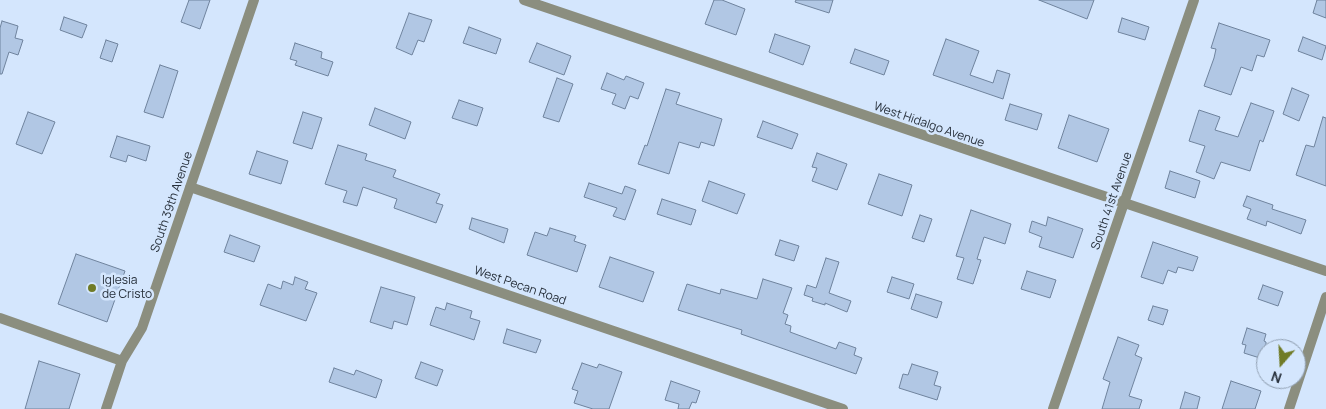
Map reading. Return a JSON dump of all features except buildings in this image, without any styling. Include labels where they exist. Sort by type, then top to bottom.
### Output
[{"type":"street","name":"South 39th Avenue","points":[[106,409],[122,361],[142,328],[254,0]]},
{"type":"street","name":"West Hidalgo Avenue","points":[[524,0],[1326,271]]},
{"type":"street","name":"South 41st Avenue","points":[[1053,409],[1194,0]]},
{"type":"street","name":"West Pecan Road","points":[[190,187],[843,409]]},
{"type":"street","points":[[1289,409],[1326,297]]},
{"type":"street","points":[[0,318],[122,361]]},
{"type":"place","name":"Iglesia de Cristo","points":[[92,288]]}]
